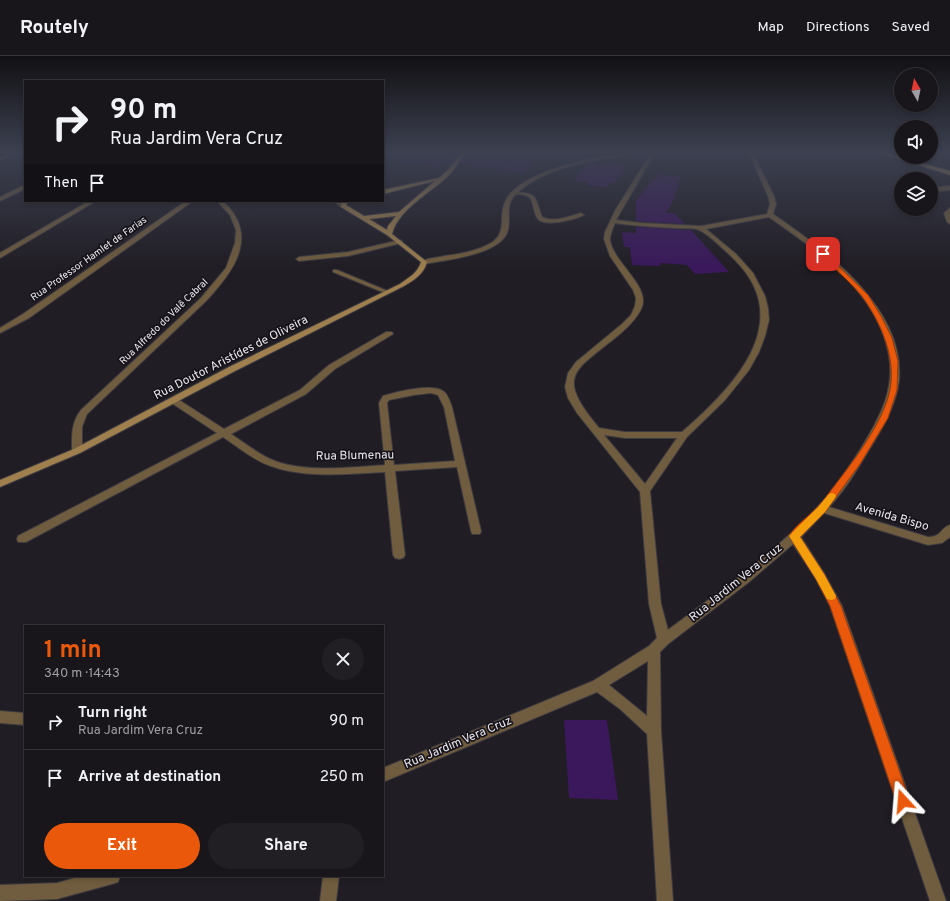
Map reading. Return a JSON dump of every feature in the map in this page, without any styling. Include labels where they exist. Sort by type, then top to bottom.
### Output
[{"type":"main road","points":[[389,234],[391,226],[401,213],[428,190]]},
{"type":"main road","points":[[344,204],[361,218],[389,234],[424,262]]},
{"type":"main road","points":[[361,218],[388,216],[401,213]]},
{"type":"main road","name":"Rua Doutor Aristídes de Oliveira","points":[[0,484],[77,450],[232,369],[402,285],[418,274],[423,267],[424,262]]},
{"type":"street","points":[[0,199],[18,190]]},
{"type":"street","points":[[424,262],[477,250],[496,242],[505,230],[504,212],[508,199],[516,190]]},
{"type":"street","points":[[631,190],[613,221],[607,238],[613,257],[639,294],[640,305],[635,314],[626,324],[572,371],[569,383],[572,397],[580,411],[598,431],[645,491],[655,604],[664,640]]},
{"type":"street","points":[[613,221],[642,225],[701,228],[770,215],[773,204],[769,190]]},
{"type":"street","points":[[0,256],[90,202]]},
{"type":"street","name":"Rua Professor Hamlet de Farias","points":[[0,331],[26,316],[189,202]]},
{"type":"street","name":"Rua Alfredo do Valê Cabral","points":[[77,450],[79,420],[89,407],[146,356],[224,276],[238,243],[238,228],[233,213],[221,202]]},
{"type":"street","points":[[950,210],[947,213],[950,222]]},
{"type":"street","name":"Rua Jardim Vera Cruz","points":[[384,775],[598,685],[654,650],[664,640],[763,563],[794,536],[822,509],[857,462],[884,418],[894,390],[895,361],[889,338],[866,297],[833,263],[804,238],[770,215]]},
{"type":"street","points":[[645,491],[684,435],[713,409],[747,365],[760,341],[765,319],[762,296],[751,274],[736,258],[701,228]]},
{"type":"street","points":[[22,539],[303,392],[332,367],[389,334]]},
{"type":"street","points":[[400,555],[383,400],[393,395],[430,391],[440,392],[445,399],[476,531]]},
{"type":"street","name":"Rua Blumenau","points":[[173,400],[255,454],[272,463],[288,467],[324,472],[461,464]]},
{"type":"street","points":[[598,431],[625,435],[684,435]]},
{"type":"street","name":"Avenida Bispo","points":[[822,509],[928,541],[943,539],[950,529]]},
{"type":"street","points":[[794,536],[820,576],[836,606],[938,901]]},
{"type":"street","points":[[654,650],[654,731],[665,901]]},
{"type":"street","points":[[598,685],[625,705],[654,731]]},
{"type":"street","points":[[0,717],[24,719]]},
{"type":"street","points":[[0,893],[55,896],[109,877]]},
{"type":"street","points":[[328,901],[330,877]]},
{"type":"lane","points":[[513,193],[528,194],[532,197],[540,218],[543,220],[556,220],[581,215]]},
{"type":"lane","points":[[299,259],[348,254],[400,242]]},
{"type":"lane","points":[[335,271],[387,292]]},
{"type":"building","points":[[644,190],[677,190],[673,196],[676,196],[666,213],[674,213],[685,224],[636,221],[636,201]]},
{"type":"building","points":[[636,227],[691,230],[729,272],[695,274],[687,265],[660,263],[660,266],[632,265],[630,247],[624,247],[622,232],[636,233]]},
{"type":"building","points":[[564,720],[607,720],[618,800],[569,798]]},
{"type":"slow traffic","points":[[831,596],[794,536],[807,525],[832,496]]},
{"type":"route","points":[[823,254],[866,297],[889,338],[895,361],[894,390],[884,418],[857,462],[822,509],[794,536],[820,576],[836,606],[903,801]]}]
